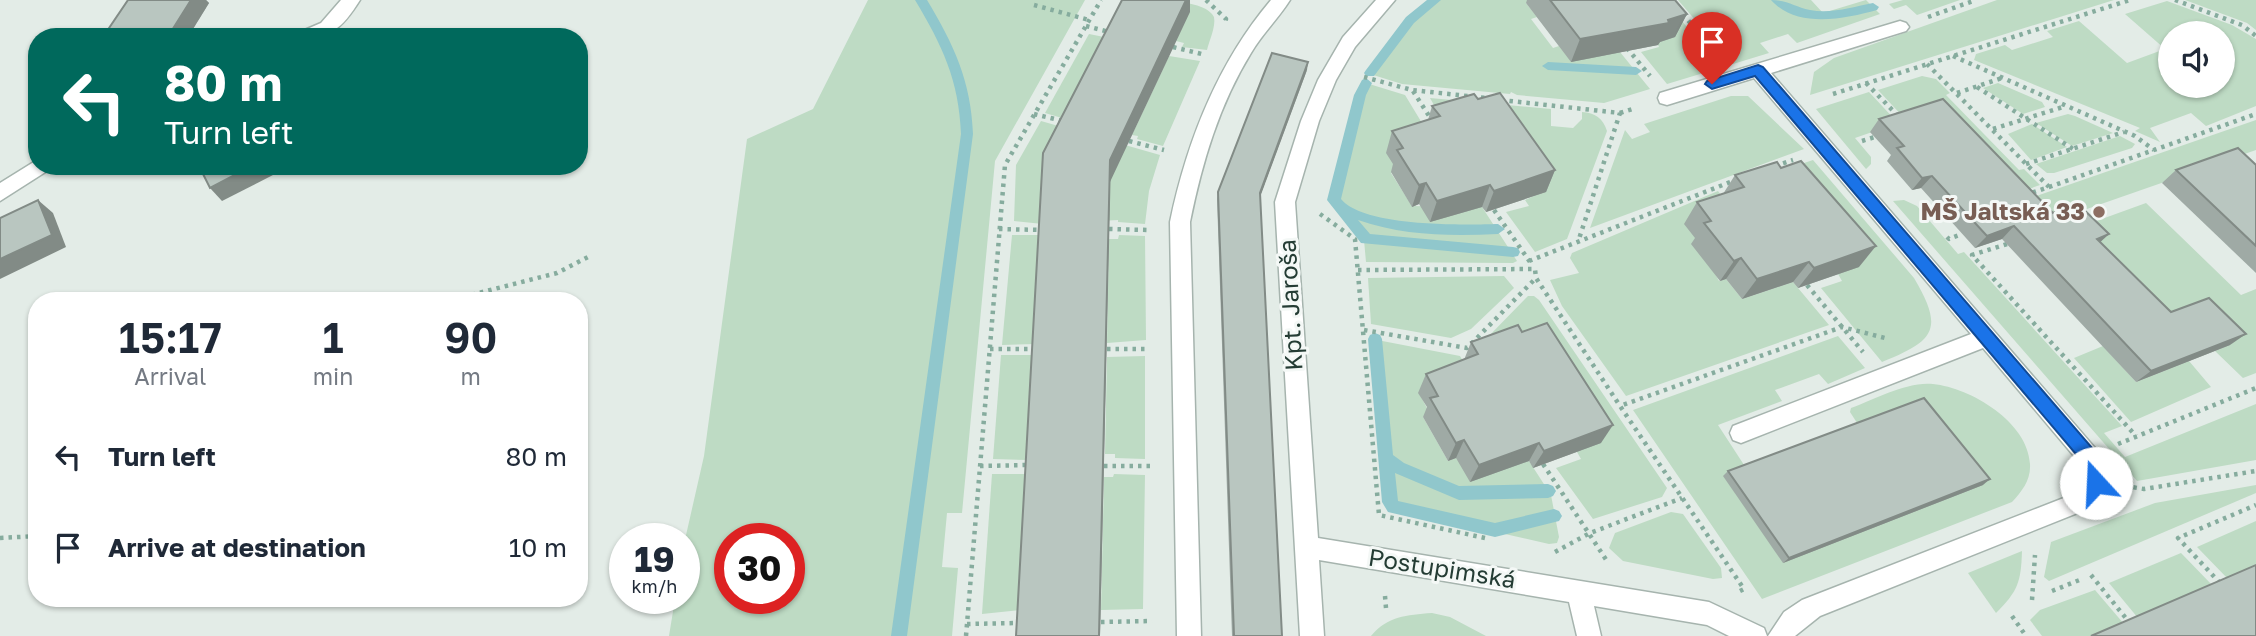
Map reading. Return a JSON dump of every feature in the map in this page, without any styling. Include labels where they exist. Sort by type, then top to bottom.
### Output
[{"type":"street","points":[[325,28],[351,0]]},
{"type":"street","points":[[1189,636],[1180,222],[1188,176],[1202,136],[1244,46],[1258,24],[1281,0]]},
{"type":"street","name":"Kpt. Jaroša","points":[[1311,636],[1285,202],[1310,121],[1327,80],[1349,42],[1385,0]]},
{"type":"street","points":[[1667,98],[1900,27]]},
{"type":"street","points":[[1758,70],[2087,455],[2094,469],[2096,483],[2091,493],[2082,501],[1832,598],[1793,620],[1780,636]]},
{"type":"street","points":[[0,193],[28,174]]},
{"type":"street","points":[[1741,433],[1987,337]]},
{"type":"street","name":"Postupimská","points":[[1306,547],[1709,614],[1755,636]]},
{"type":"street","points":[[1579,592],[1589,636]]},
{"type":"path","points":[[967,636],[1005,165],[1101,0]]},
{"type":"path","points":[[1206,0],[1212,5],[1216,0]]},
{"type":"path","points":[[1833,94],[2130,0]]},
{"type":"path","points":[[2175,0],[2242,25],[2256,36]]},
{"type":"path","points":[[1034,5],[1089,20]]},
{"type":"path","points":[[1679,10],[1735,77]]},
{"type":"path","points":[[1086,26],[1117,33]]},
{"type":"path","points":[[1173,47],[1210,56]]},
{"type":"path","points":[[1627,48],[1648,73]]},
{"type":"path","points":[[1953,56],[2125,132],[2144,141],[2154,150]]},
{"type":"path","points":[[1927,64],[2049,187]]},
{"type":"path","points":[[1357,76],[1365,65]]},
{"type":"path","points":[[1957,93],[2003,78]]},
{"type":"path","points":[[1375,80],[1412,90],[1620,113],[1577,242]]},
{"type":"path","points":[[1866,83],[1903,121]]},
{"type":"path","points":[[1977,87],[2073,149]]},
{"type":"path","points":[[1412,90],[1435,125]]},
{"type":"path","points":[[1513,92],[1514,101]]},
{"type":"path","points":[[1993,130],[2067,106]]},
{"type":"path","points":[[1034,114],[1071,123]]},
{"type":"path","points":[[2026,195],[2256,114]]},
{"type":"path","points":[[2026,164],[2125,132]]},
{"type":"path","points":[[1129,141],[1168,151]]},
{"type":"path","points":[[1773,167],[1825,149]]},
{"type":"path","points":[[1529,261],[1734,180]]},
{"type":"path","points":[[1721,185],[1729,194]]},
{"type":"path","points":[[1494,210],[1535,269],[1536,278],[1620,406],[1744,589],[1735,592]]},
{"type":"path","points":[[1317,213],[1355,239],[1379,515],[1487,538]]},
{"type":"path","points":[[999,229],[1043,230]]},
{"type":"path","points":[[1109,229],[1152,230]]},
{"type":"path","points":[[2007,244],[1972,255],[2136,436]]},
{"type":"path","points":[[482,292],[556,273],[588,257]]},
{"type":"path","points":[[1358,270],[1535,269]]},
{"type":"path","points":[[1467,348],[1536,278]]},
{"type":"path","points":[[1807,285],[1860,348]]},
{"type":"path","points":[[1620,406],[1842,327]]},
{"type":"path","points":[[1364,330],[1467,348],[1473,358]]},
{"type":"path","points":[[1107,349],[1152,348]]},
{"type":"path","points":[[990,349],[1036,349]]},
{"type":"path","points":[[2115,445],[2256,388]]},
{"type":"path","points":[[1543,464],[1609,565],[1598,562]]},
{"type":"path","points":[[980,466],[1029,465]]},
{"type":"path","points":[[1104,466],[1152,466]]},
{"type":"path","points":[[2096,483],[2144,489],[2256,471]]},
{"type":"path","points":[[1565,555],[1554,553],[1590,533],[1682,498]]},
{"type":"path","points":[[2220,583],[2178,538],[2256,505]]},
{"type":"path","points":[[2032,600],[2036,567],[2033,520]]},
{"type":"path","points":[[0,538],[28,536]]},
{"type":"path","points":[[2091,575],[2129,622]]},
{"type":"path","points":[[2052,591],[2082,579]]},
{"type":"path","points":[[2012,616],[2026,636]]},
{"type":"path","points":[[1101,622],[1152,621]]},
{"type":"path","points":[[967,624],[1020,623]]},
{"type":"green space","points":[[868,0],[1085,0],[995,161],[962,513],[947,513],[942,567],[958,568],[952,636],[669,636],[673,614],[700,614],[700,523],[689,523],[704,456],[747,139],[813,109]]},
{"type":"green space","points":[[1141,0],[1182,2],[1209,11],[1214,21],[1207,50],[1182,47],[1184,43],[1176,41],[1189,12]]},
{"type":"green space","points":[[1436,0],[1536,0],[1526,3],[1537,17],[1531,19],[1553,48],[1559,46],[1571,61],[1620,52],[1650,89],[1604,103],[1517,95],[1511,92],[1402,84],[1370,74],[1411,20]]},
{"type":"green space","points":[[1665,0],[1720,68],[1667,84],[1641,52],[1659,47],[1657,43]]},
{"type":"green space","points":[[1678,0],[1811,0],[1823,13],[1866,0],[1880,14],[1797,43],[1788,34],[1760,43],[1769,53],[1733,64]]},
{"type":"green space","points":[[1903,0],[1960,0],[1917,15],[1906,5],[1894,9],[1889,4]]},
{"type":"green space","points":[[1997,0],[2114,0],[1810,95],[1814,72],[1834,58]]},
{"type":"green space","points":[[2185,0],[2256,0],[2256,30],[2247,23]]},
{"type":"green space","points":[[2167,1],[2221,21],[2158,21],[2158,43],[2125,14]]},
{"type":"green space","points":[[2079,21],[2127,63],[2158,52],[2158,98],[2235,98],[2235,27],[2256,39],[2256,106],[2206,126],[2191,113],[2150,128],[2160,142],[2135,131],[2140,128],[1974,60],[1976,54],[2005,45],[2012,50],[2053,37],[2047,31]]},
{"type":"green space","points":[[1089,34],[1114,39],[1072,121],[1045,113]]},
{"type":"green space","points":[[1169,56],[1200,61],[1163,146],[1132,135]]},
{"type":"green space","points":[[1922,76],[1936,79],[1950,93],[1946,95],[2019,170],[2024,169],[2040,185],[2012,195],[1906,120],[1878,90]]},
{"type":"green space","points":[[1366,83],[1405,95],[1425,128],[1397,170],[1391,173],[1412,206],[1482,207],[1517,261],[1366,262],[1366,237],[1336,200]]},
{"type":"green space","points":[[1998,83],[2042,102],[2045,107],[2023,114],[1983,88]]},
{"type":"green space","points":[[1869,92],[1898,123],[1855,138],[1871,157],[1871,164],[1866,169],[1816,109]]},
{"type":"green space","points":[[1731,96],[1748,96],[1804,149],[1590,228],[1625,130],[1632,139],[1650,132],[1644,124]]},
{"type":"green space","points":[[1430,98],[1551,109],[1551,126],[1573,128],[1582,119],[1582,112],[1595,115],[1601,120],[1607,131],[1567,239],[1535,252],[1506,212],[1529,206],[1525,200],[1545,191],[1444,123]]},
{"type":"green space","points":[[2068,114],[2113,133],[2072,146],[2036,123]]},
{"type":"green space","points":[[2256,120],[2256,150],[2041,225],[2019,202]]},
{"type":"green space","points":[[1041,121],[1160,155],[1149,191],[1145,224],[1118,220],[1043,224],[1014,221],[1016,165]]},
{"type":"green space","points":[[2032,124],[2067,147],[2031,160],[2008,134]]},
{"type":"green space","points":[[2120,136],[2135,144],[2132,148],[2054,173],[2047,173],[2036,164]]},
{"type":"green space","points":[[1813,160],[1914,278],[1929,310],[1929,332],[1923,340],[1882,362],[1821,288],[1842,281],[1838,274],[1858,266],[1738,185]]},
{"type":"green space","points":[[1718,191],[1730,208],[1698,242],[1719,281],[1726,279],[1742,299],[1793,282],[1829,325],[1626,396],[1562,306],[1550,280],[1579,273],[1570,258],[1572,253]]},
{"type":"green space","points":[[1904,200],[1917,206],[1958,254],[1964,252],[2122,426],[2104,433],[2125,457],[2256,404],[2256,460],[2137,481],[1893,201]]},
{"type":"green space","points":[[2146,203],[2241,295],[2256,289],[2256,373],[2243,378],[2215,351],[2229,345],[2156,324],[2077,228]]},
{"type":"green space","points":[[1012,235],[1042,235],[1036,344],[1002,345]]},
{"type":"green space","points":[[1119,235],[1145,236],[1146,340],[1107,343],[1109,239],[1118,239]]},
{"type":"green space","points":[[1504,276],[1514,288],[1471,329],[1451,338],[1371,324],[1368,278]]},
{"type":"green space","points":[[1528,296],[1539,300],[1667,488],[1662,497],[1593,519],[1556,468],[1581,459],[1484,341]]},
{"type":"green space","points":[[1838,336],[1865,368],[1828,384],[1819,374],[1775,390],[1782,401],[1718,425],[1746,468],[1859,426],[1850,412],[1851,408],[1902,388],[1933,384],[1964,392],[1980,400],[2008,421],[2027,449],[2029,475],[2012,502],[1762,599],[1633,410]]},
{"type":"green space","points":[[1372,339],[1460,356],[1470,373],[1419,393],[1430,414],[1423,417],[1448,461],[1456,458],[1529,461],[1551,495],[1559,537],[1557,543],[1549,544],[1390,508],[1387,502]]},
{"type":"green space","points":[[2103,346],[2136,382],[2189,361],[2211,387],[2131,422],[2074,358]]},
{"type":"green space","points":[[1001,355],[1035,355],[1029,460],[993,459]]},
{"type":"green space","points":[[1145,356],[1145,459],[1115,458],[1115,454],[1105,454],[1107,357]]},
{"type":"green space","points":[[992,474],[1028,474],[1021,610],[982,614]]},
{"type":"green space","points":[[1114,474],[1145,475],[1143,609],[1101,610],[1104,477],[1113,477]]},
{"type":"green space","points":[[2256,485],[2256,493],[2049,581],[2044,577],[2051,542],[2155,503]]},
{"type":"green space","points":[[1671,512],[1683,514],[1721,568],[1722,578],[1713,579],[1623,561],[1609,548],[1615,533]]},
{"type":"green space","points":[[2256,521],[2256,567],[2228,579],[2197,547]]},
{"type":"green space","points":[[2022,551],[2017,585],[1996,613],[1968,573]]},
{"type":"green space","points":[[2181,553],[2213,586],[2138,618],[2109,583]]},
{"type":"green space","points":[[2095,590],[2124,624],[2096,636],[2042,636],[2030,620],[2040,610]]},
{"type":"green space","points":[[1432,613],[1450,617],[1486,636],[1371,636],[1391,620]]},
{"type":"building","points":[[128,0],[191,0],[173,28],[109,28]]},
{"type":"building","points":[[1122,0],[1186,0],[1110,160],[1099,636],[1016,636],[1043,153]]},
{"type":"building","points":[[1550,0],[1675,0],[1687,14],[1668,20],[1669,23],[1580,39]]},
{"type":"building","points":[[1272,53],[1308,62],[1260,193],[1282,636],[1234,636],[1218,192]]},
{"type":"building","points":[[1500,93],[1555,170],[1494,191],[1490,185],[1437,201],[1426,183],[1419,185],[1397,150],[1403,148],[1392,131],[1440,116],[1432,106],[1474,94],[1478,99]]},
{"type":"building","points":[[1943,99],[2053,213],[2078,204],[2109,234],[2097,239],[2171,312],[2209,298],[2246,334],[2151,371],[2014,226],[1987,236],[1932,176],[1922,178],[1897,148],[1904,146],[1879,119]]},
{"type":"building","points":[[2238,148],[2256,165],[2256,246],[2176,170]]},
{"type":"building","points":[[1801,161],[1876,246],[1814,268],[1809,262],[1757,279],[1741,258],[1734,261],[1704,223],[1711,221],[1697,202],[1744,187],[1735,175],[1777,162],[1781,168]]},
{"type":"building","points":[[204,175],[235,175],[210,188]]},
{"type":"building","points":[[38,200],[52,235],[0,259],[0,218]]},
{"type":"building","points":[[1547,323],[1613,425],[1544,451],[1539,443],[1479,465],[1464,440],[1456,443],[1430,398],[1438,396],[1426,374],[1478,354],[1471,342],[1518,325],[1522,332]]},
{"type":"building","points":[[1924,398],[1990,479],[1789,558],[1728,471]]},
{"type":"building","points":[[2256,565],[2256,636],[2091,636]]},
{"type":"waterway","points":[[899,636],[967,134],[960,79],[948,48],[921,0]]},
{"type":"waterway","points":[[1370,73],[1410,20],[1435,0]]},
{"type":"waterway","points":[[1777,0],[1790,8],[1824,16],[1873,7]]},
{"type":"waterway","points":[[1548,66],[1636,71]]},
{"type":"waterway","points":[[1366,83],[1360,95],[1334,200],[1366,239],[1513,252]]},
{"type":"waterway","points":[[1345,209],[1382,223],[1420,229],[1498,229]]},
{"type":"waterway","points":[[1375,339],[1390,502],[1393,507],[1495,530],[1554,516]]},
{"type":"waterway","points":[[1386,458],[1399,468],[1459,493],[1548,491]]},
{"type":"place","name":"MŠ Jaltská 33","points":[[2099,212]]},
{"type":"route","points":[[1712,84],[1758,70],[2087,455],[2094,469],[2096,483]]}]
